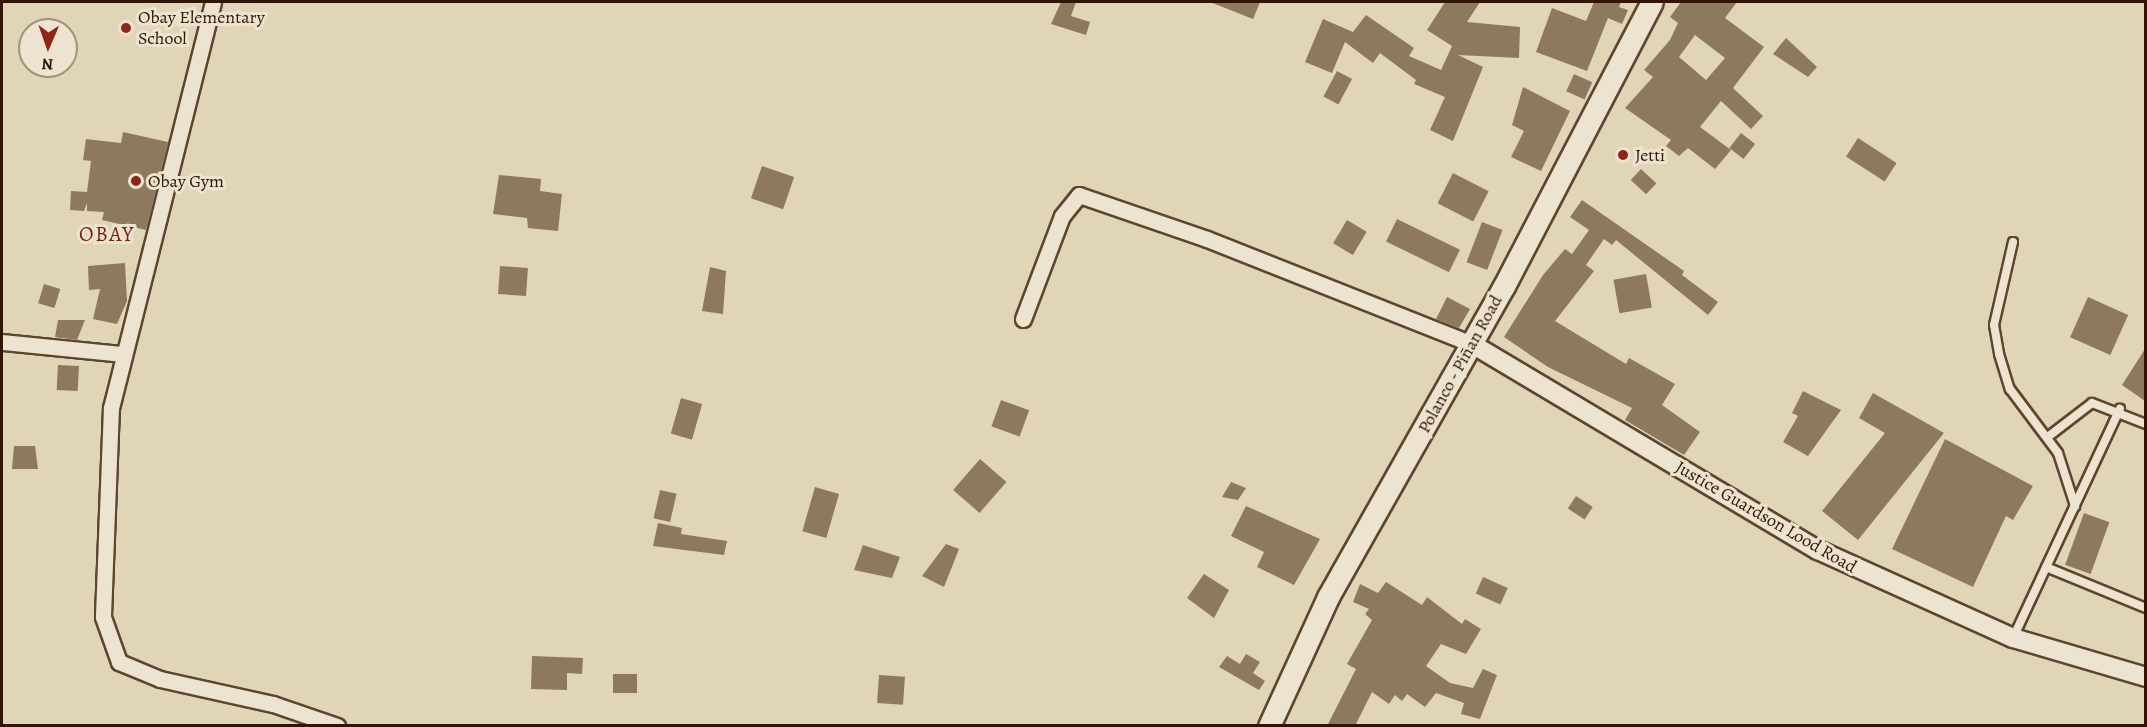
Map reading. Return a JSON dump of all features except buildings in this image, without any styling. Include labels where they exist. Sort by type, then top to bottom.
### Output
[{"type":"main road","name":"Polanco - Piñan Road","points":[[1269,726],[1328,597],[1472,344],[1652,2]]},
{"type":"street","points":[[213,2],[111,407],[113,460],[102,590],[108,643],[119,662],[160,679],[273,704],[337,726]]},
{"type":"street","points":[[1023,319],[1062,216],[1079,195],[1207,239],[1472,344]]},
{"type":"street","points":[[2,342],[123,354]]},
{"type":"street","name":"Justice Guardson Lood Road","points":[[1472,344],[1818,550],[2013,638],[2145,677]]},
{"type":"lane","points":[[2013,242],[1994,325],[1999,354],[2010,389],[2049,436],[2075,506]]},
{"type":"lane","points":[[2049,436],[2092,403],[2120,410],[2145,424]]},
{"type":"lane","points":[[2013,638],[2120,410]]},
{"type":"lane","points":[[2046,567],[2145,608]]},
{"type":"place","name":"Obay Elementary School","points":[[126,28]]},
{"type":"place","name":"Jetti","points":[[1623,155]]},
{"type":"place","name":"Obay Gym","points":[[136,181]]},
{"type":"district","name":"OBAY","points":[[107,234]]}]
